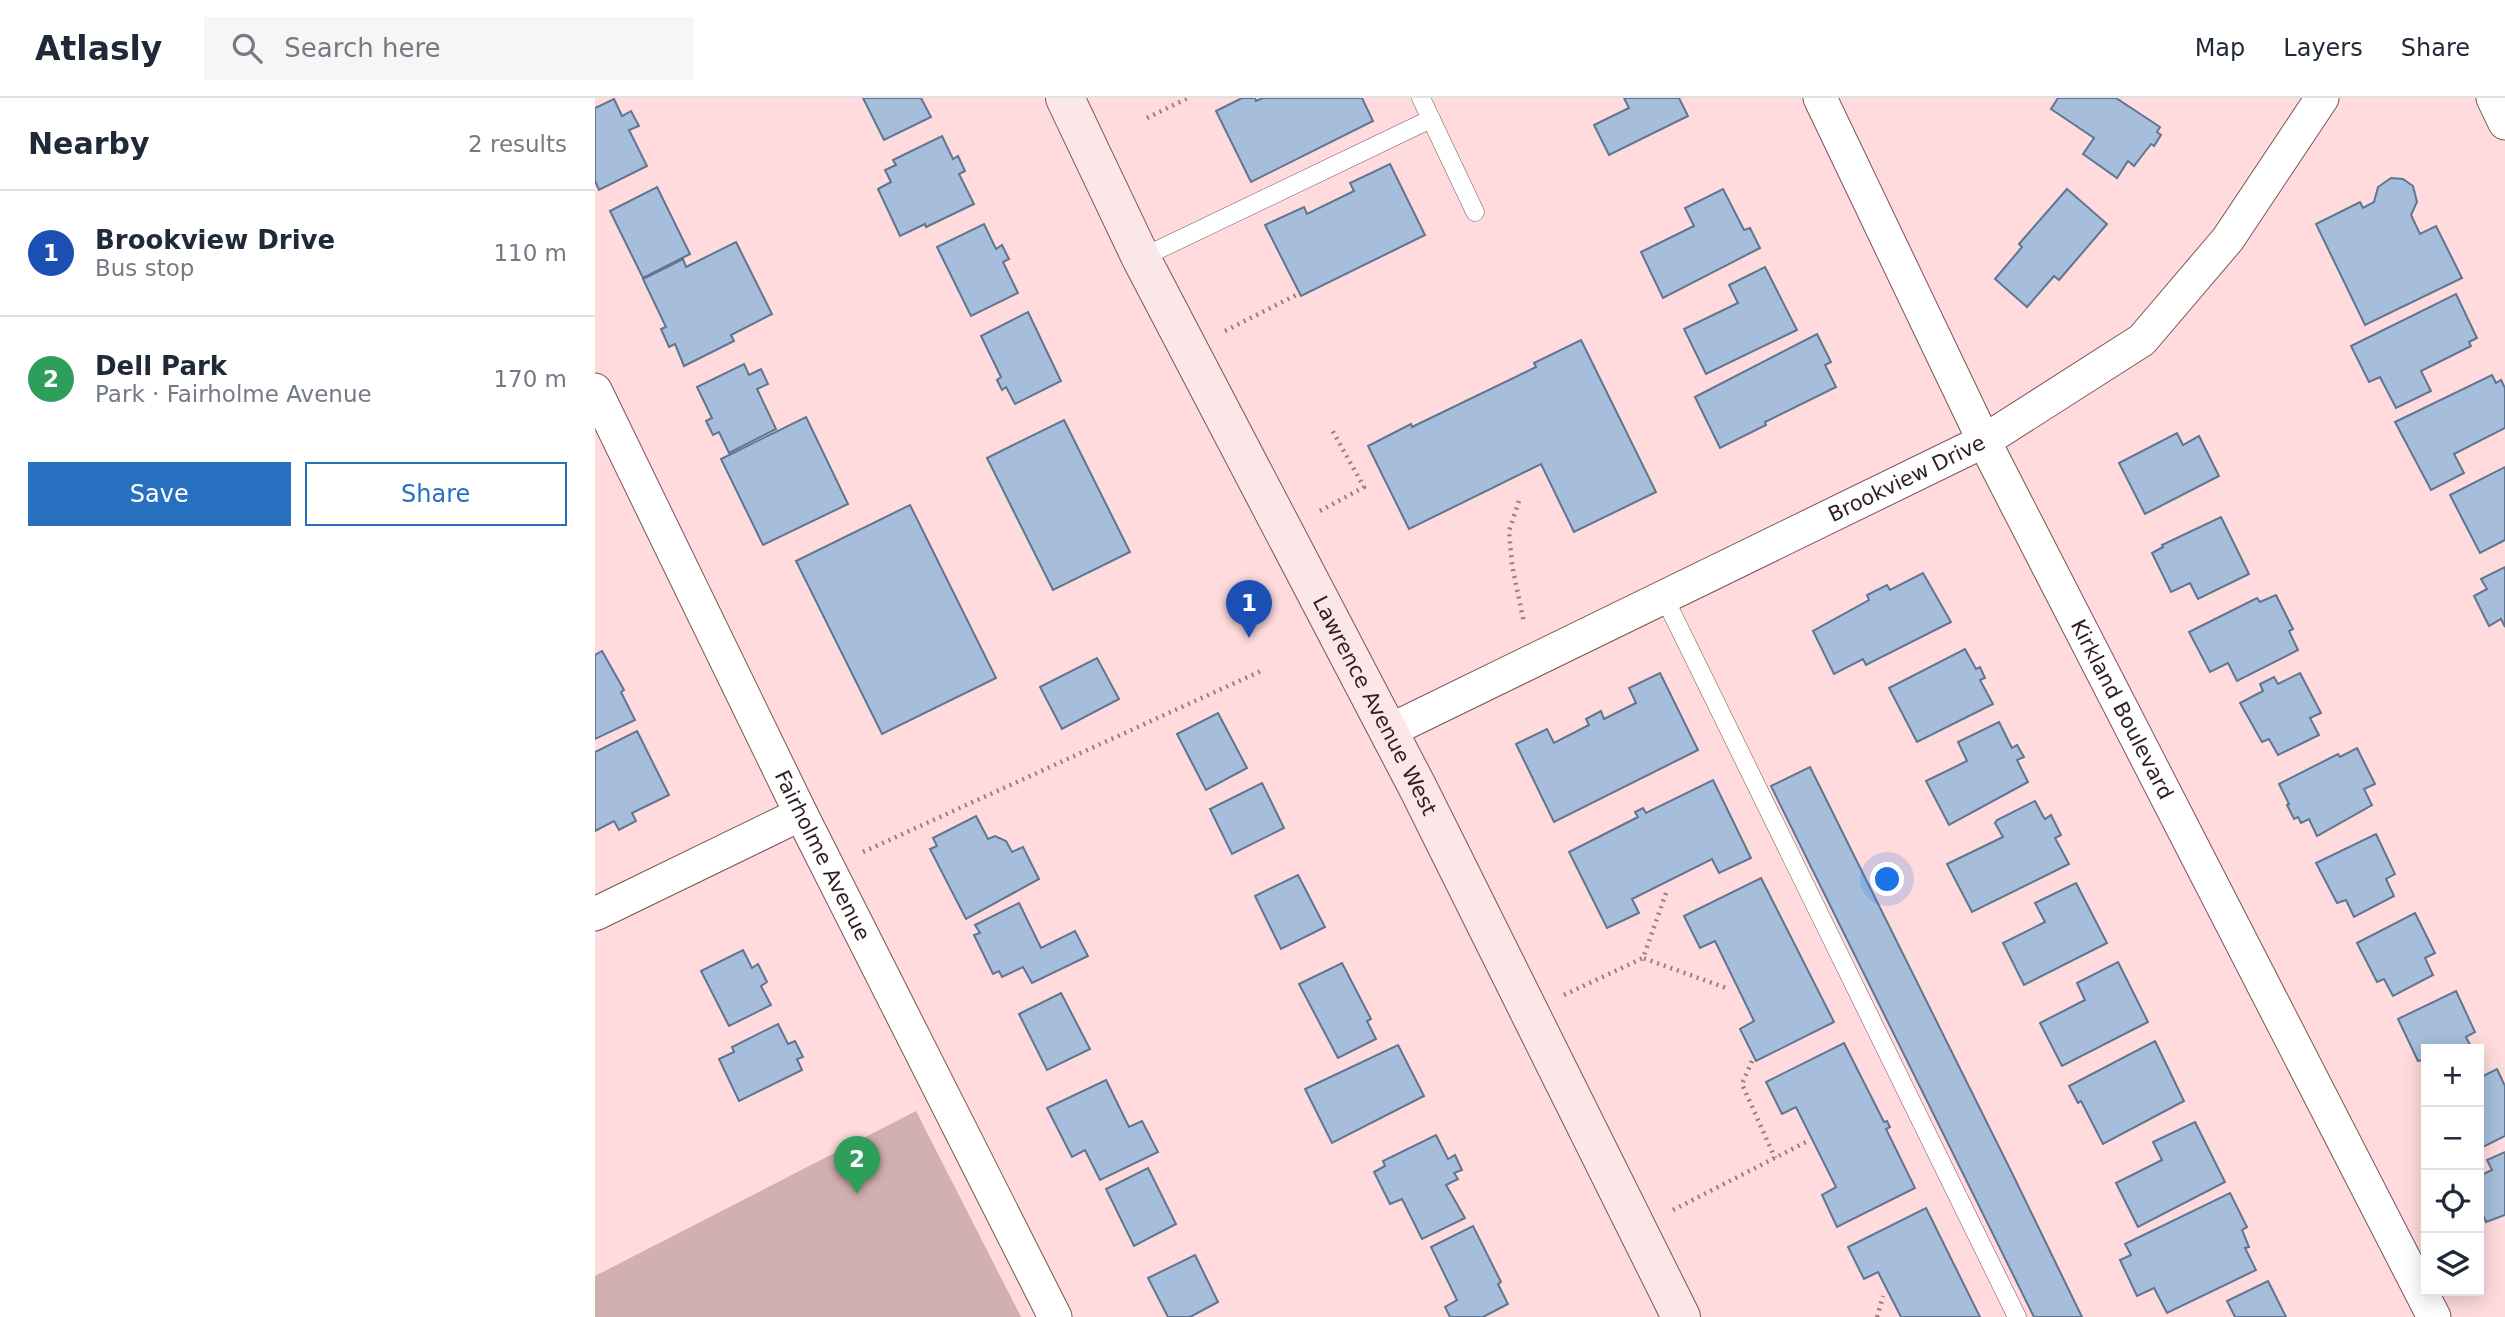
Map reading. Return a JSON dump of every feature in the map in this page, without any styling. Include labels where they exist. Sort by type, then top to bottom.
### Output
[{"type":"main road","name":"Lawrence Avenue West","points":[[1065,98],[1141,258],[1389,731],[1681,1317]]},
{"type":"street","name":"Kirkland Boulevard","points":[[1820,98],[1984,441],[2434,1317]]},
{"type":"street","name":"Brookview Drive","points":[[1389,731],[1984,441],[2142,340],[2228,239],[2322,98]]},
{"type":"street","points":[[2493,98],[2505,123]]},
{"type":"street","name":"Fairholme Avenue","points":[[595,390],[801,814],[1055,1317]]},
{"type":"street","points":[[595,914],[801,814]]},
{"type":"lane","points":[[1421,98],[1475,212]]},
{"type":"lane","points":[[1141,258],[1431,119]]},
{"type":"lane","points":[[1664,597],[2017,1317]]},
{"type":"path","points":[[1147,118],[1188,98]]},
{"type":"path","points":[[1188,349],[1296,295]]},
{"type":"path","points":[[1283,531],[1364,487],[1332,430]]},
{"type":"path","points":[[1519,500],[1509,531],[1512,565],[1532,662]]},
{"type":"path","points":[[828,868],[1261,671]]},
{"type":"path","points":[[1529,1012],[1643,958],[1666,893]]},
{"type":"path","points":[[1643,958],[1729,989]]},
{"type":"path","points":[[1752,1061],[1742,1084],[1775,1158]]},
{"type":"path","points":[[1637,1228],[1807,1142]]},
{"type":"path","points":[[1877,1317],[1883,1296]]},
{"type":"shaded area","points":[[916,1111],[1021,1317],[595,1317],[595,1276]]},
{"type":"building","points":[[863,98],[921,98],[931,117],[884,140]]},
{"type":"building","points":[[1242,98],[1255,98],[1256,101],[1263,98],[1362,98],[1373,121],[1251,182],[1216,111]]},
{"type":"building","points":[[1624,98],[1679,98],[1688,116],[1609,155],[1594,125],[1629,108]]},
{"type":"building","points":[[2058,98],[2116,98],[2160,127],[2157,132],[2161,135],[2134,166],[2128,161],[2117,178],[2083,154],[2094,138],[2051,109]]},
{"type":"building","points":[[614,99],[622,116],[631,111],[639,126],[629,130],[647,166],[599,190],[595,181],[595,108]]},
{"type":"building","points":[[942,136],[953,159],[958,156],[965,171],[959,174],[974,204],[900,236],[878,189],[891,182],[885,170],[896,165],[893,160]]},
{"type":"building","points":[[1390,164],[1425,235],[1301,296],[1265,225],[1304,207],[1307,214],[1354,191],[1350,183]]},
{"type":"building","points":[[2391,178],[2403,179],[2413,186],[2417,202],[2411,215],[2420,234],[2436,226],[2462,278],[2365,325],[2316,224],[2360,202],[2363,208],[2374,202],[2378,187]]},
{"type":"building","points":[[657,187],[690,254],[643,278],[610,211]]},
{"type":"building","points":[[1723,189],[1744,230],[1750,228],[1760,248],[1663,298],[1641,252],[1694,226],[1685,208]]},
{"type":"building","points":[[2067,189],[2107,224],[2059,280],[2054,276],[2027,307],[1995,279],[2022,247],[2019,244]]},
{"type":"building","points":[[984,224],[996,249],[1002,245],[1009,259],[1003,262],[1018,293],[971,316],[937,247]]},
{"type":"building","points":[[736,242],[772,314],[731,335],[734,341],[684,366],[675,344],[669,347],[661,329],[666,327],[643,279],[683,259],[686,267]]},
{"type":"building","points":[[1765,267],[1797,330],[1706,374],[1684,329],[1738,303],[1729,285]]},
{"type":"building","points":[[2456,294],[2477,338],[2469,342],[2471,346],[2421,371],[2431,391],[2396,408],[2380,377],[2369,382],[2351,346]]},
{"type":"building","points":[[1028,312],[1061,381],[1015,404],[1006,387],[1002,390],[997,380],[1001,377],[981,336]]},
{"type":"building","points":[[1817,334],[1831,362],[1825,365],[1836,387],[1720,448],[1695,397]]},
{"type":"building","points":[[1581,340],[1656,492],[1574,532],[1541,464],[1409,529],[1368,446],[1536,367],[1534,363]]},
{"type":"building","points":[[744,364],[749,375],[761,369],[768,384],[757,389],[776,429],[729,453],[719,432],[713,435],[706,421],[712,418],[697,387]]},
{"type":"building","points":[[2492,375],[2496,383],[2501,380],[2505,388],[2505,428],[2454,454],[2464,473],[2431,490],[2395,422]]},
{"type":"building","points":[[806,417],[848,504],[763,545],[721,459]]},
{"type":"building","points":[[1064,420],[1130,552],[1053,590],[987,458]]},
{"type":"building","points":[[2177,433],[2183,445],[2199,436],[2219,476],[2145,514],[2119,463]]},
{"type":"building","points":[[2505,467],[2505,540],[2480,553],[2450,495]]},
{"type":"building","points":[[910,505],[996,678],[882,734],[796,561]]},
{"type":"building","points":[[2221,517],[2249,574],[2198,599],[2190,583],[2171,592],[2152,553],[2163,547],[2162,545]]},
{"type":"building","points":[[2505,567],[2505,627],[2501,619],[2489,626],[2474,596],[2487,589],[2481,579]]},
{"type":"building","points":[[1923,573],[1951,622],[1866,665],[1863,659],[1834,674],[1813,631],[1869,600],[1867,595],[1887,585],[1890,590]]},
{"type":"building","points":[[2276,595],[2293,629],[2289,631],[2298,650],[2237,681],[2228,663],[2210,672],[2189,632],[2257,598],[2260,602]]},
{"type":"building","points":[[1965,649],[1976,669],[1980,667],[1985,678],[1980,680],[1993,704],[1917,742],[1889,688]]},
{"type":"building","points":[[602,651],[624,690],[621,692],[635,720],[595,739],[595,655]]},
{"type":"building","points":[[1097,658],[1119,699],[1062,729],[1040,687]]},
{"type":"building","points":[[1660,673],[1698,750],[1554,822],[1516,744],[1547,729],[1554,743],[1589,725],[1586,719],[1601,711],[1604,719],[1636,703],[1629,688]]},
{"type":"building","points":[[2300,673],[2321,713],[2310,718],[2319,735],[2278,755],[2269,739],[2262,742],[2240,703],[2263,691],[2260,684],[2274,677],[2278,684]]},
{"type":"building","points":[[1218,713],[1247,768],[1206,790],[1177,734]]},
{"type":"building","points":[[1999,722],[2012,748],[2017,745],[2024,757],[2017,760],[2028,782],[1949,825],[1926,781],[1967,761],[1958,742]]},
{"type":"building","points":[[637,731],[669,795],[632,813],[636,821],[619,830],[614,821],[595,831],[595,752]]},
{"type":"building","points":[[2357,748],[2375,784],[2364,789],[2372,805],[2317,836],[2309,819],[2301,823],[2298,817],[2294,819],[2279,784],[2338,754],[2340,757]]},
{"type":"building","points":[[1810,767],[2082,1317],[2034,1317],[1771,786]]},
{"type":"building","points":[[1713,780],[1751,858],[1719,873],[1712,859],[1632,899],[1639,913],[1607,928],[1569,852],[1638,817],[1635,812],[1643,808],[1646,813]]},
{"type":"building","points":[[1262,783],[1284,828],[1232,854],[1210,809]]},
{"type":"building","points":[[2035,801],[2045,819],[2051,815],[2061,835],[2055,838],[2069,864],[1972,912],[1947,864],[2003,837],[1995,823],[1997,820]]},
{"type":"building","points":[[976,816],[988,839],[995,836],[1006,841],[1012,852],[1023,847],[1039,879],[966,919],[930,849],[937,846],[933,838]]},
{"type":"building","points":[[2376,834],[2395,874],[2386,879],[2394,896],[2354,917],[2346,900],[2337,903],[2316,863]]},
{"type":"building","points":[[1298,875],[1325,927],[1281,949],[1255,896]]},
{"type":"building","points":[[1761,878],[1834,1022],[1756,1061],[1740,1029],[1754,1021],[1715,941],[1700,948],[1684,916]]},
{"type":"building","points":[[2076,883],[2107,943],[2024,985],[2003,943],[2045,922],[2035,903]]},
{"type":"building","points":[[1019,903],[1041,948],[1075,931],[1088,956],[1032,983],[1023,967],[1002,977],[999,971],[993,974],[974,935],[980,933],[975,925]]},
{"type":"building","points":[[2415,913],[2435,953],[2425,958],[2433,975],[2393,996],[2384,979],[2377,982],[2357,943]]},
{"type":"building","points":[[743,950],[752,968],[758,964],[767,982],[761,986],[771,1005],[729,1026],[701,971]]},
{"type":"building","points":[[2118,962],[2148,1022],[2062,1066],[2040,1023],[2085,1000],[2077,983]]},
{"type":"building","points":[[1342,963],[1371,1019],[1367,1021],[1376,1039],[1338,1058],[1299,984]]},
{"type":"building","points":[[2456,991],[2475,1032],[2466,1037],[2470,1044],[2421,1044],[2421,1060],[2418,1061],[2398,1019]]},
{"type":"building","points":[[1061,993],[1090,1049],[1047,1070],[1019,1014]]},
{"type":"building","points":[[778,1024],[788,1044],[795,1041],[803,1057],[797,1059],[802,1070],[739,1101],[719,1059],[734,1052],[732,1047]]},
{"type":"building","points":[[2155,1041],[2184,1101],[2103,1144],[2081,1101],[2078,1103],[2069,1086]]},
{"type":"building","points":[[1844,1043],[1884,1122],[1887,1121],[1890,1127],[1886,1129],[1915,1188],[1837,1227],[1822,1195],[1836,1187],[1796,1107],[1782,1114],[1766,1082]]},
{"type":"building","points":[[1398,1045],[1424,1096],[1332,1143],[1305,1089]]},
{"type":"building","points":[[2497,1069],[2505,1086],[2505,1136],[2484,1146],[2484,1107],[2484,1076]]},
{"type":"building","points":[[1106,1080],[1129,1127],[1142,1121],[1158,1152],[1100,1180],[1085,1150],[1072,1157],[1047,1108]]},
{"type":"building","points":[[2195,1122],[2225,1182],[2138,1227],[2116,1183],[2162,1160],[2153,1142]]},
{"type":"building","points":[[1436,1135],[1448,1159],[1455,1155],[1462,1170],[1454,1173],[1458,1179],[1446,1185],[1465,1218],[1422,1239],[1402,1199],[1390,1204],[1374,1172],[1385,1166],[1383,1161]]},
{"type":"building","points":[[2505,1152],[2505,1215],[2486,1222],[2484,1174],[2492,1170],[2487,1160]]},
{"type":"building","points":[[1148,1168],[1176,1224],[1134,1246],[1106,1189]]},
{"type":"building","points":[[2230,1193],[2247,1227],[2242,1230],[2249,1247],[2245,1248],[2256,1270],[2167,1313],[2154,1288],[2137,1296],[2120,1260],[2131,1255],[2125,1244]]},
{"type":"building","points":[[1926,1208],[1980,1317],[1901,1317],[1878,1272],[1864,1279],[1848,1247]]},
{"type":"building","points":[[1473,1226],[1501,1282],[1498,1284],[1508,1304],[1483,1317],[1450,1317],[1445,1307],[1457,1300],[1431,1247]]},
{"type":"building","points":[[1195,1255],[1218,1302],[1190,1317],[1168,1317],[1148,1278]]},
{"type":"building","points":[[2268,1281],[2286,1317],[2235,1317],[2227,1301]]},
{"type":"place","name":"Brookview Drive","points":[[1249,638]]},
{"type":"place","name":"Dell Park","points":[[857,1194]]}]
